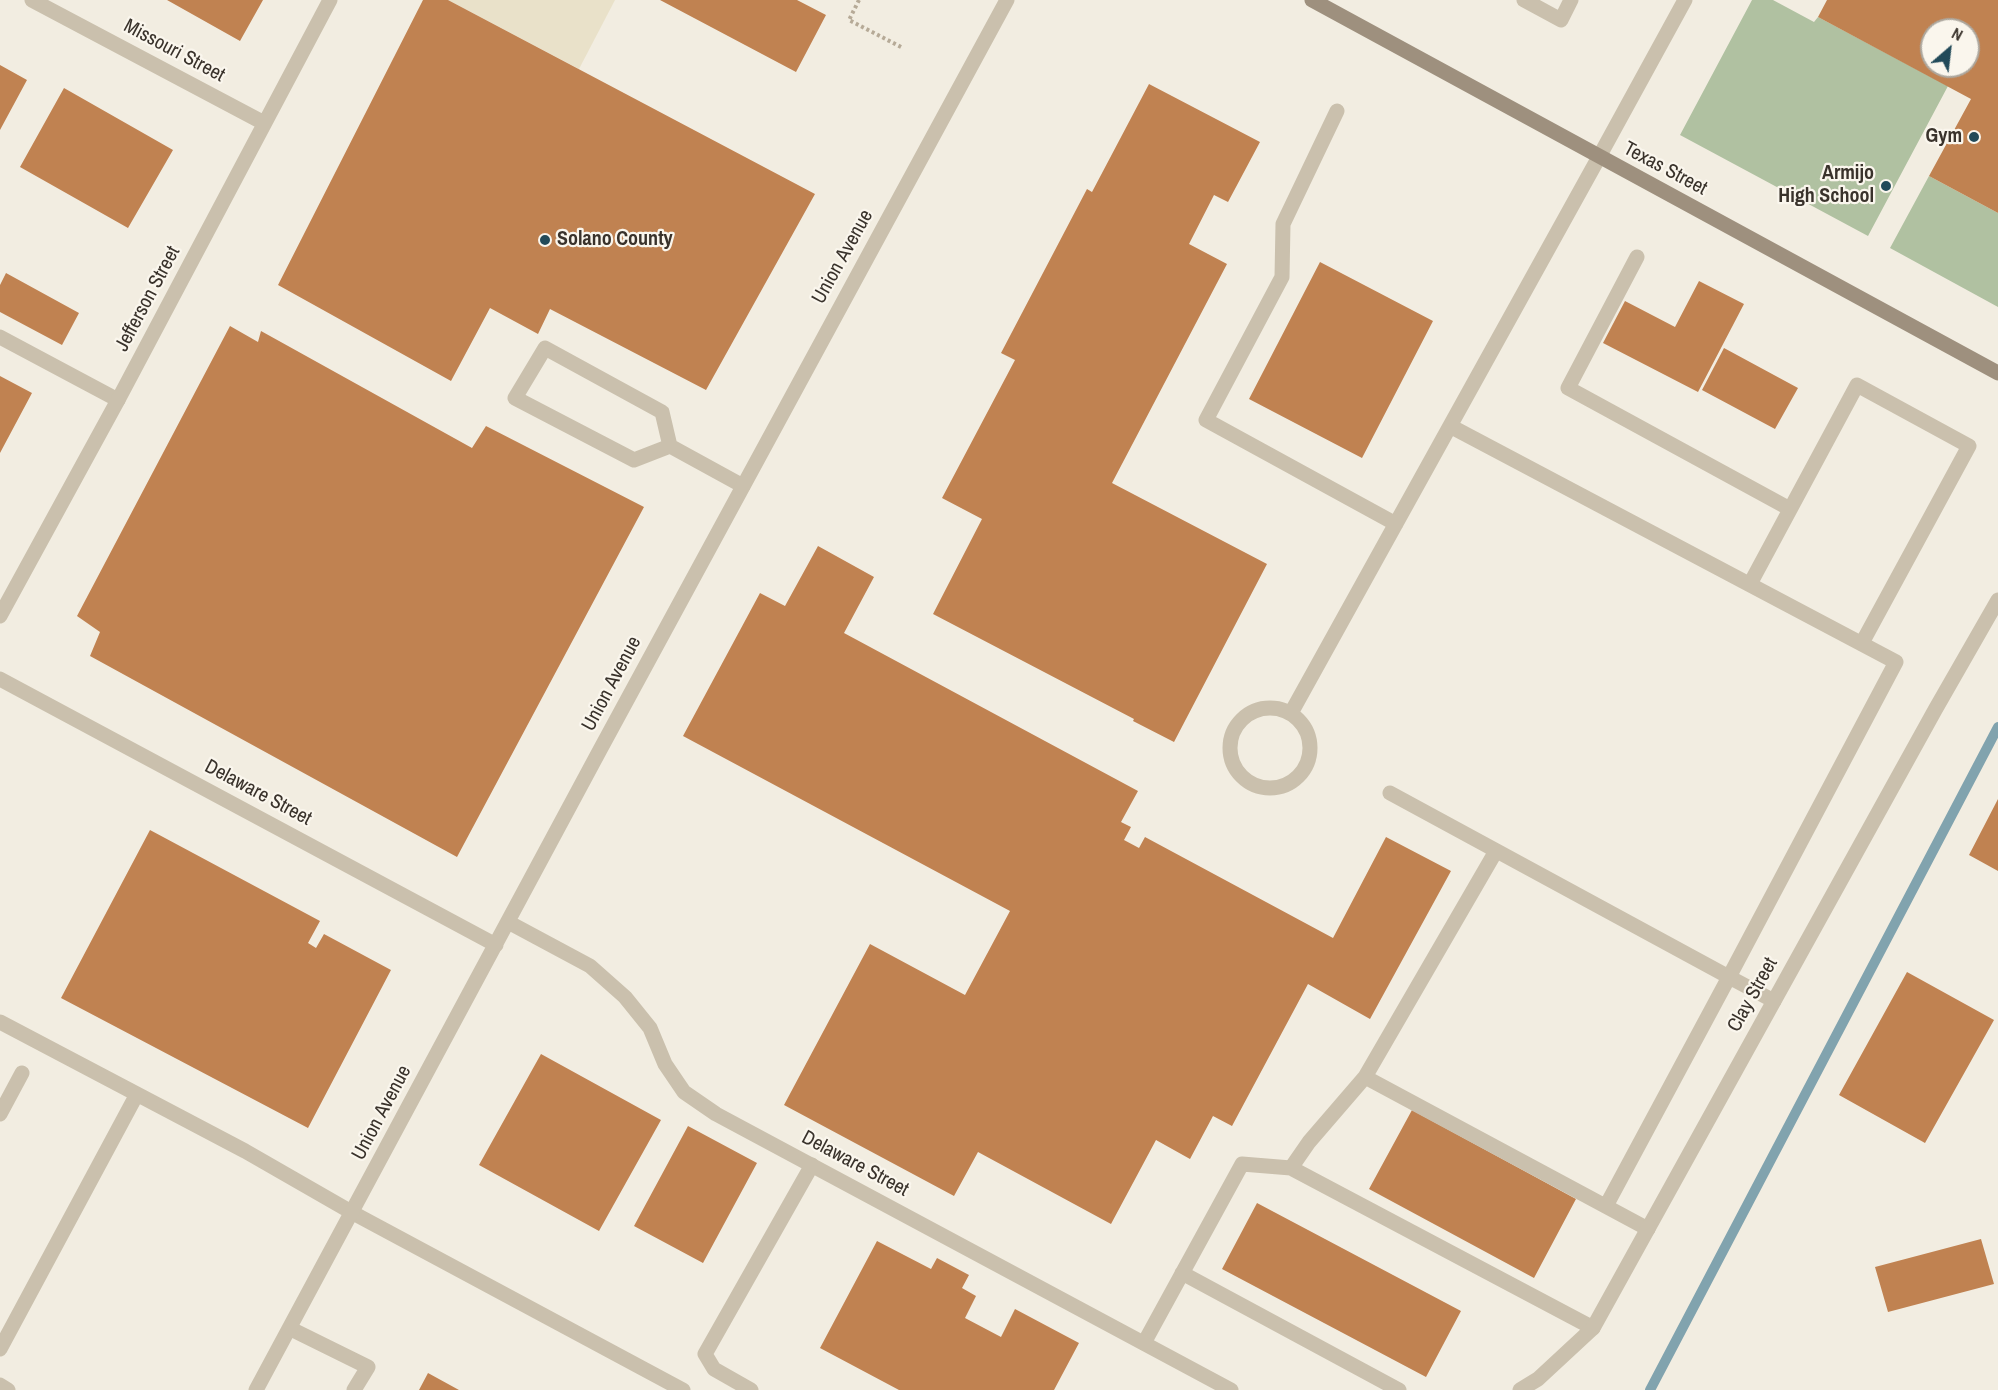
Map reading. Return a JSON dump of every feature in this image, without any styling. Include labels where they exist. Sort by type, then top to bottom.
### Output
[{"type":"main road","name":"Texas Street","points":[[1312,0],[1998,373]]},
{"type":"street","name":"Missouri Street","points":[[32,0],[264,123]]},
{"type":"street","name":"Jefferson Street","points":[[0,616],[118,400],[330,0]]},
{"type":"street","name":"Union Avenue","points":[[256,1390],[1007,0]]},
{"type":"street","points":[[1524,0],[1561,20],[1571,0]]},
{"type":"street","points":[[1291,713],[1685,0]]},
{"type":"street","points":[[1337,111],[1282,224],[1282,277],[1206,420],[1396,524]]},
{"type":"street","points":[[1637,257],[1568,388],[1790,509]]},
{"type":"street","points":[[0,337],[118,400]]},
{"type":"street","points":[[670,446],[634,460],[515,398],[545,348],[662,412],[670,446],[743,486]]},
{"type":"street","points":[[1750,584],[1857,385],[1969,446],[1862,643]]},
{"type":"street","points":[[1450,426],[1896,662],[1606,1206]]},
{"type":"street","name":"Clay Street","points":[[1520,1390],[1538,1379],[1593,1328],[1998,600]]},
{"type":"street","name":"Delaware Street","points":[[0,679],[496,945]]},
{"type":"street","points":[[1263,708],[1277,708],[1291,713],[1303,724],[1309,739],[1309,756],[1303,771],[1291,782],[1275,788],[1259,786],[1244,778],[1233,765],[1229,749],[1232,734],[1238,722],[1250,713],[1263,708]]},
{"type":"street","points":[[1390,793],[1774,1001]]},
{"type":"street","points":[[1291,1168],[1309,1142],[1365,1077],[1496,850]]},
{"type":"street","name":"Delaware Street","points":[[508,922],[590,966],[625,997],[650,1028],[665,1064],[684,1092],[716,1114],[1231,1390]]},
{"type":"street","points":[[0,1022],[245,1151],[353,1213],[683,1390]]},
{"type":"street","points":[[0,1114],[22,1073]]},
{"type":"street","points":[[1365,1077],[1648,1229]]},
{"type":"street","points":[[0,1349],[137,1094]]},
{"type":"street","points":[[1144,1343],[1242,1164],[1291,1168],[1593,1328]]},
{"type":"street","points":[[751,1390],[714,1370],[705,1354],[812,1165]]},
{"type":"street","points":[[1182,1273],[1399,1390]]},
{"type":"street","points":[[291,1329],[368,1366],[354,1390]]},
{"type":"street","points":[[0,1385],[8,1390]]},
{"type":"path","points":[[858,0],[849,20],[901,47]]},
{"type":"green space","points":[[1752,0],[1773,0],[1814,22],[1818,17],[1920,71],[1920,78],[1933,78],[1948,86],[1868,236],[1680,135]]},
{"type":"green space","points":[[1929,176],[1998,213],[1998,307],[1890,248]]},
{"type":"shaded area","points":[[448,0],[615,0],[579,69]]},
{"type":"building","points":[[167,0],[263,0],[240,41]]},
{"type":"building","name":"Solano County","points":[[423,0],[448,0],[815,194],[706,390],[550,309],[538,334],[490,308],[451,381],[278,285]]},
{"type":"building","points":[[660,0],[797,0],[826,15],[796,72]]},
{"type":"building","name":"Gym","points":[[1827,0],[1998,0],[1998,213],[1929,176],[1971,99],[1932,78],[1980,78],[1980,18],[1920,18],[1920,72],[1818,17]]},
{"type":"building","points":[[0,65],[27,80],[0,130]]},
{"type":"building","points":[[1149,84],[1260,142],[1228,202],[1214,195],[1189,244],[1227,264],[1112,483],[1267,564],[1174,742],[933,614],[982,519],[942,498],[1015,360],[1001,353],[1087,189],[1092,192]]},
{"type":"building","points":[[64,88],[173,150],[128,228],[20,167]]},
{"type":"building","points":[[1320,262],[1433,321],[1362,458],[1249,399]]},
{"type":"building","points":[[6,273],[79,313],[62,345],[0,312],[0,285]]},
{"type":"building","points":[[1699,281],[1744,304],[1698,392],[1603,343],[1625,301],[1675,327]]},
{"type":"building","points":[[230,326],[258,342],[261,331],[472,448],[486,426],[644,507],[457,857],[90,656],[100,632],[77,616]]},
{"type":"building","points":[[1724,348],[1798,388],[1775,429],[1702,390]]},
{"type":"building","points":[[0,376],[32,393],[0,453]]},
{"type":"building","points":[[818,546],[874,577],[844,633],[1138,791],[1121,822],[1131,827],[1124,840],[1139,848],[1145,837],[1333,938],[1386,837],[1451,871],[1370,1019],[1308,984],[1232,1126],[1213,1116],[1190,1159],[1156,1140],[1111,1224],[978,1152],[954,1196],[784,1105],[870,944],[965,995],[1010,911],[683,736],[760,593],[785,606]]},
{"type":"building","points":[[1998,799],[1998,871],[1969,855]]},
{"type":"building","points":[[150,830],[320,921],[308,943],[316,948],[324,934],[391,970],[308,1128],[61,998]]},
{"type":"building","points":[[1907,972],[1994,1020],[1925,1143],[1839,1095]]},
{"type":"building","points":[[541,1054],[661,1120],[599,1231],[479,1165]]},
{"type":"building","points":[[1412,1110],[1576,1199],[1534,1278],[1369,1189]]},
{"type":"building","points":[[688,1126],[757,1163],[703,1263],[634,1226]]},
{"type":"building","points":[[1257,1203],[1461,1311],[1426,1377],[1222,1269]]},
{"type":"building","points":[[1981,1239],[1994,1284],[1888,1312],[1875,1267]]},
{"type":"building","points":[[877,1241],[931,1269],[937,1258],[969,1275],[962,1288],[976,1296],[965,1318],[1001,1337],[1015,1309],[1079,1343],[1054,1390],[899,1390],[820,1348]]},
{"type":"building","points":[[428,1373],[459,1390],[419,1390]]},
{"type":"waterway","points":[[1650,1390],[1998,727]]},
{"type":"place","name":"Gym","points":[[1974,137]]},
{"type":"place","name":"Armijo High School","points":[[1886,186]]},
{"type":"place","name":"Solano County","points":[[545,240]]}]
